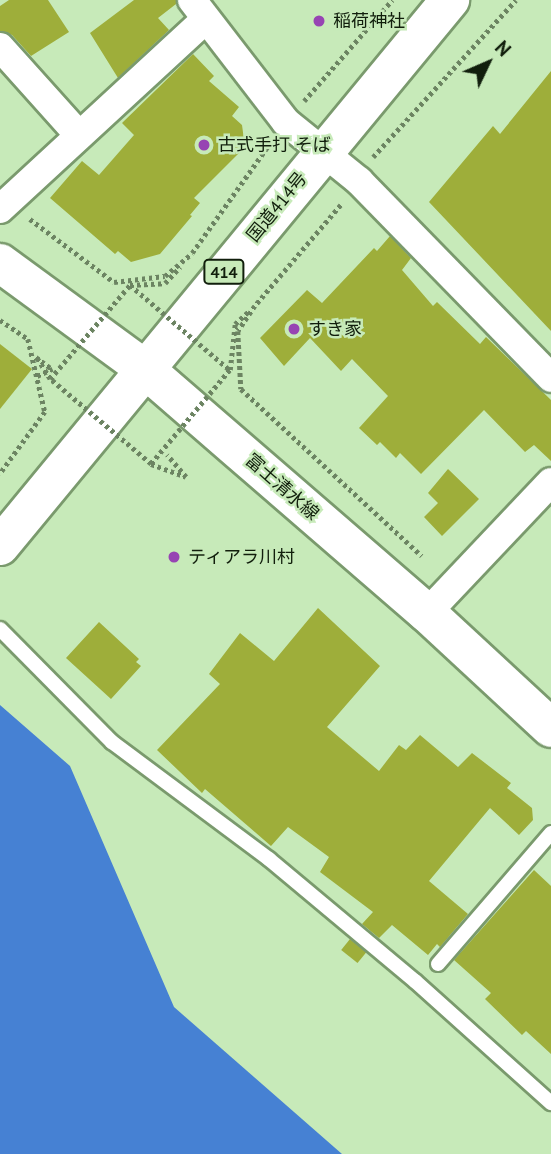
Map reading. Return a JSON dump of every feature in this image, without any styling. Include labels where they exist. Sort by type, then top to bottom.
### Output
[{"type":"main road","name":"国道414号","points":[[0,546],[450,0]]},
{"type":"main road","name":"富士清水線","points":[[0,263],[145,369],[427,613],[551,728]]},
{"type":"street","points":[[3,206],[78,134],[199,9],[286,122],[359,181],[551,378]]},
{"type":"street","points":[[0,47],[78,134]]},
{"type":"street","points":[[427,613],[551,482]]},
{"type":"lane","points":[[0,629],[112,742],[269,859],[415,981],[551,1103]]},
{"type":"lane","points":[[438,964],[551,833]]},
{"type":"path","points":[[50,379],[130,285],[165,283],[192,253],[286,122],[392,0]]},
{"type":"path","points":[[422,556],[241,389],[238,331],[255,306],[359,181],[370,160],[516,0]]},
{"type":"path","points":[[3,206],[114,282],[165,276],[192,253]]},
{"type":"path","points":[[130,285],[230,370]]},
{"type":"path","points":[[151,464],[230,370],[235,324],[255,306]]},
{"type":"path","points":[[0,320],[28,339],[44,412],[0,474]]},
{"type":"path","points":[[37,376],[52,369],[36,356],[50,379],[151,464],[186,477],[167,455]]},
{"type":"water","points":[[0,705],[70,766],[174,1007],[342,1154],[0,1154]]},
{"type":"building","points":[[9,0],[48,0],[69,32],[31,56],[12,35],[0,31],[0,6]]},
{"type":"building","points":[[134,0],[176,0],[176,4],[158,18],[169,30],[118,78],[90,33]]},
{"type":"building","points":[[193,54],[214,76],[209,81],[239,107],[232,116],[242,125],[245,147],[194,198],[200,203],[160,254],[131,262],[118,251],[115,254],[50,198],[82,161],[99,175],[134,135],[122,123]]},
{"type":"building","points":[[551,71],[551,331],[429,202],[493,126],[500,134]]},
{"type":"building","points":[[390,236],[411,258],[402,270],[433,306],[437,302],[480,344],[486,337],[551,400],[551,461],[534,445],[525,452],[484,410],[421,474],[400,453],[396,458],[380,442],[377,445],[359,428],[388,396],[352,359],[341,371],[310,338],[284,366],[260,338],[307,290],[322,303],[374,248],[377,251]]},
{"type":"building","points":[[0,344],[32,369],[0,409]]},
{"type":"building","points":[[448,469],[479,499],[442,536],[424,517],[438,503],[428,493]]},
{"type":"building","points":[[318,608],[380,666],[327,727],[379,771],[399,745],[406,750],[420,735],[458,767],[472,753],[511,783],[507,788],[532,808],[533,820],[519,835],[490,808],[429,881],[468,914],[440,947],[437,944],[428,955],[392,925],[379,938],[362,924],[373,912],[320,872],[329,857],[288,827],[271,846],[205,789],[202,793],[157,750],[220,684],[209,674],[240,633],[274,661]]},
{"type":"building","points":[[99,622],[139,659],[136,662],[141,666],[111,699],[66,658]]},
{"type":"building","points":[[534,870],[551,886],[551,1054],[526,1031],[522,1035],[485,999],[491,993],[454,960]]},
{"type":"building","points":[[350,939],[366,952],[358,963],[341,950]]},
{"type":"place","name":"稲荷神社","points":[[319,21]]},
{"type":"place","name":"古式手打 そば","points":[[204,145]]},
{"type":"place","name":"すき家","points":[[294,329]]},
{"type":"place","name":"ティアラ川村","points":[[174,557]]}]
